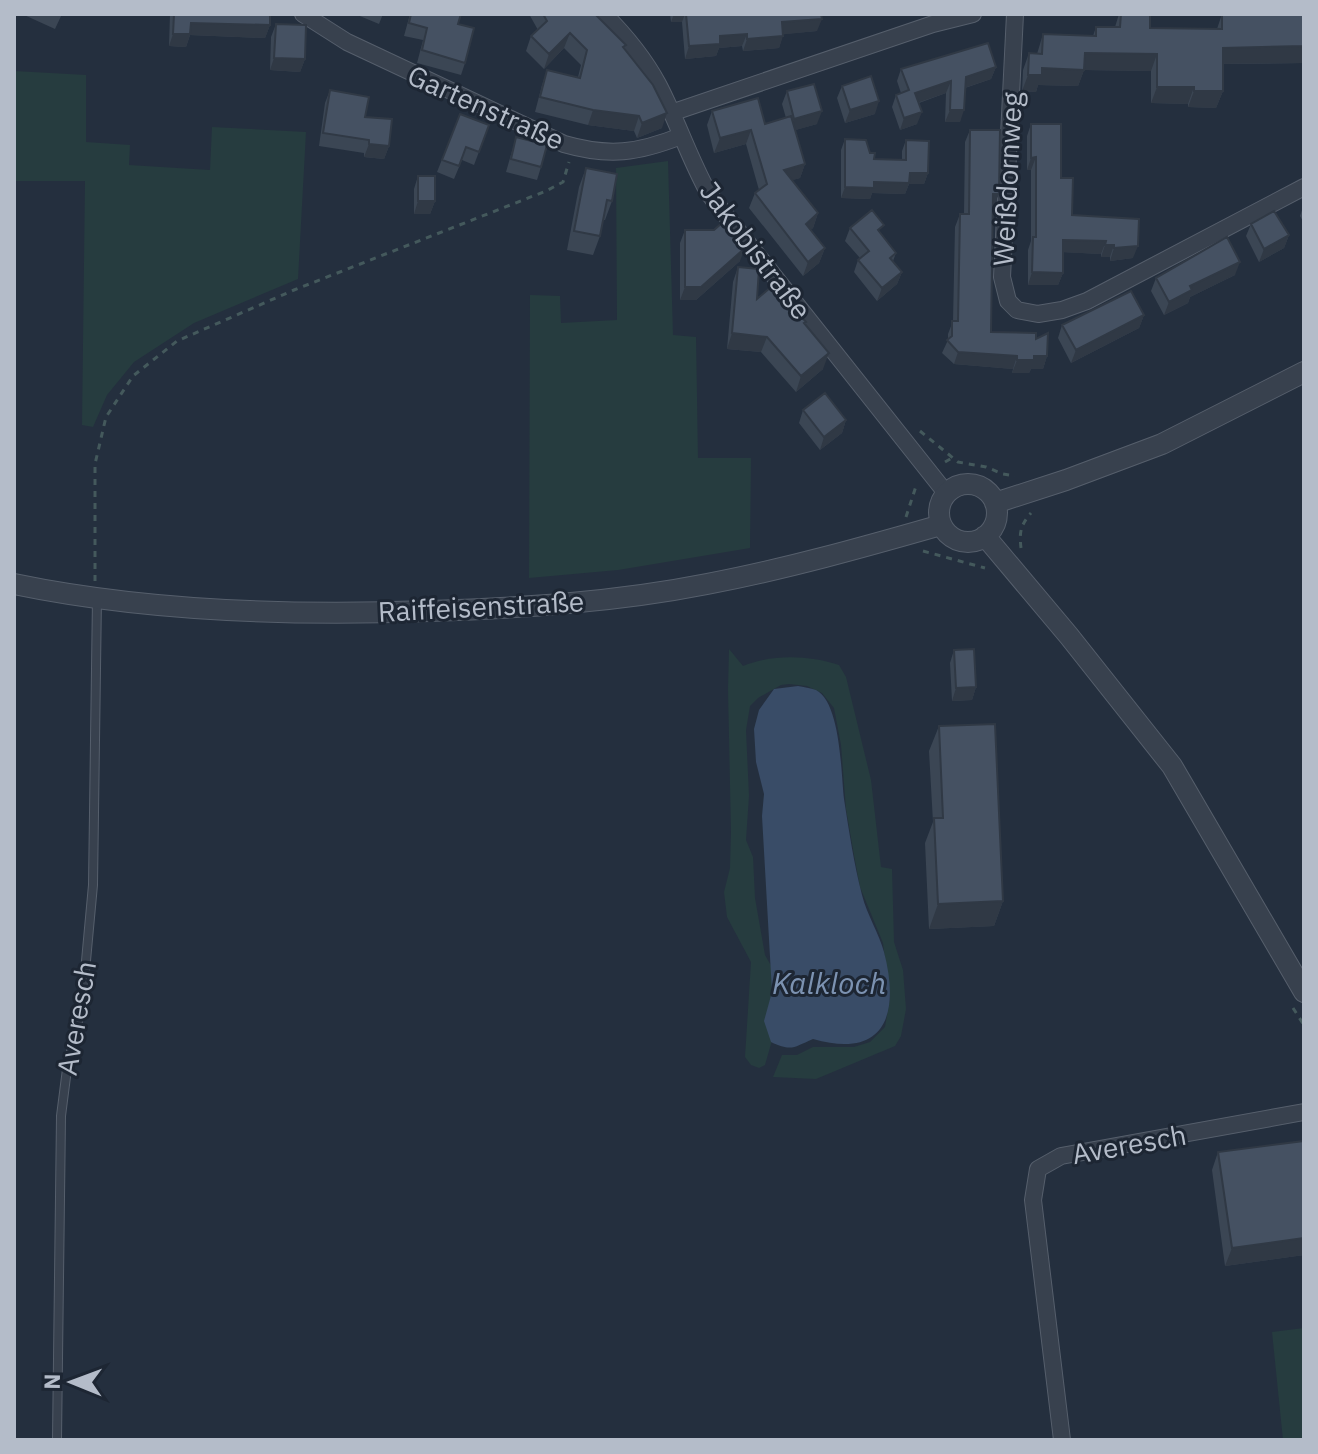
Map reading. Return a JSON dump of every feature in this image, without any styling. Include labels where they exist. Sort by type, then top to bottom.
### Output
[{"type":"street","name":"Gartenstraße","points":[[303,14],[347,42],[535,133],[573,147],[600,152],[634,152],[681,136]]},
{"type":"street","name":"Jakobistraße","points":[[604,14],[643,59],[659,85],[693,166],[728,220],[946,493]]},
{"type":"street","points":[[671,113],[933,24],[973,14]]},
{"type":"street","name":"Weißdornweg","points":[[1015,14],[1002,277],[1008,301],[1017,310],[1038,314],[1087,301],[1304,187]]},
{"type":"street","points":[[995,503],[1162,444],[1304,372]]},
{"type":"street","points":[[963,484],[973,484],[990,493],[995,503],[996,520],[985,536],[969,542],[961,541],[941,525],[939,508],[946,493],[963,484]]},
{"type":"street","name":"Raiffeisenstraße","points":[[14,584],[181,607],[316,613],[523,606],[627,597],[705,584],[941,525]]},
{"type":"street","points":[[985,536],[1172,766],[1298,999]]},
{"type":"street","name":"Averesch","points":[[1062,1440],[1033,1200],[1038,1169],[1061,1156],[1304,1112]]},
{"type":"lane","name":"Averesch","points":[[57,1440],[61,1116],[67,1069],[82,1004],[93,885],[96,596]]},
{"type":"path","points":[[96,596],[95,464],[106,417],[133,376],[177,341],[294,290],[546,191],[563,182],[573,147]]},
{"type":"path","points":[[887,419],[908,424],[958,462],[1018,475],[1031,513],[1021,522],[1021,548],[991,572],[921,550],[911,534],[905,514],[911,505],[917,480],[929,472]]},
{"type":"path","points":[[1298,999],[1304,1025]]},
{"type":"green space","points":[[14,71],[86,75],[86,142],[130,145],[129,165],[210,170],[212,127],[306,132],[298,279],[194,323],[134,362],[107,395],[93,427],[82,425],[85,181],[14,181]]},
{"type":"green space","points":[[668,161],[673,335],[696,337],[698,458],[751,458],[750,548],[618,570],[529,578],[530,295],[560,296],[561,323],[617,320],[616,168]]},
{"type":"green space","points":[[729,649],[743,666],[766,659],[791,657],[839,665],[846,677],[871,780],[881,867],[892,869],[894,942],[903,970],[906,1009],[901,1036],[895,1046],[816,1079],[773,1077],[782,1055],[797,1055],[813,1047],[854,1047],[870,1042],[885,1027],[890,998],[883,943],[860,887],[846,809],[841,745],[834,708],[822,693],[807,686],[781,685],[750,706],[746,730],[749,796],[746,840],[753,857],[755,898],[765,955],[778,978],[773,1037],[765,1065],[759,1068],[751,1065],[745,1057],[751,962],[727,917],[724,892],[730,868],[731,832]]},
{"type":"green space","points":[[1304,1328],[1304,1440],[1283,1440],[1272,1332]]},
{"type":"water","name":"Kalkloch","points":[[798,686],[816,690],[824,697],[835,724],[857,871],[864,902],[882,945],[889,974],[888,1012],[882,1026],[872,1037],[857,1043],[838,1044],[813,1039],[784,1047],[771,1042],[764,1021],[772,992],[762,816],[764,794],[756,762],[754,729],[759,710],[774,689]]},
{"type":"building","points":[[174,14],[270,14],[270,25],[191,23],[190,34],[173,34]]},
{"type":"building","points":[[411,14],[461,14],[458,24],[474,28],[465,63],[422,50],[427,28],[409,23]]},
{"type":"building","points":[[543,14],[595,14],[626,45],[623,47],[653,85],[667,113],[642,123],[639,116],[593,110],[540,97],[547,70],[580,78],[587,50],[570,33],[549,54],[531,36],[547,21]]},
{"type":"building","points":[[686,14],[821,14],[822,19],[782,22],[783,36],[747,39],[747,34],[720,36],[720,44],[689,46]]},
{"type":"building","points":[[1121,14],[1150,14],[1150,28],[1222,29],[1222,14],[1304,14],[1304,46],[1223,48],[1223,91],[1157,87],[1157,54],[1085,53],[1084,70],[1042,68],[1042,75],[1028,75],[1029,53],[1042,54],[1043,34],[1096,36],[1096,27],[1120,27]]},
{"type":"building","points":[[276,24],[306,25],[305,59],[274,58]]},
{"type":"building","points":[[988,43],[996,67],[966,77],[964,110],[950,110],[951,81],[915,93],[922,112],[904,118],[896,95],[909,90],[901,69]]},
{"type":"building","points":[[871,76],[879,101],[850,110],[842,86]]},
{"type":"building","points":[[814,84],[822,111],[794,119],[787,91]]},
{"type":"building","points":[[330,90],[369,97],[365,117],[392,119],[389,146],[323,133]]},
{"type":"building","points":[[758,98],[765,124],[791,116],[805,164],[784,170],[818,213],[806,224],[825,248],[808,262],[755,193],[767,184],[751,130],[720,138],[712,111]]},
{"type":"building","points":[[460,114],[489,125],[479,152],[466,147],[459,166],[442,160]]},
{"type":"building","points":[[1031,124],[1061,124],[1061,178],[1073,178],[1072,215],[1139,219],[1138,246],[1114,248],[1114,245],[1105,245],[1106,241],[1063,240],[1063,273],[1032,272],[1033,237],[1036,237],[1036,157],[1031,158]]},
{"type":"building","points":[[970,130],[1000,130],[999,194],[993,194],[991,332],[1036,333],[1036,339],[1048,333],[1047,356],[1017,360],[1017,356],[958,352],[947,340],[952,336],[952,321],[958,321],[960,214],[969,214]]},
{"type":"building","points":[[516,137],[547,145],[541,167],[511,159]]},
{"type":"building","points":[[845,139],[866,140],[870,153],[875,153],[874,159],[906,160],[906,140],[929,141],[928,173],[910,173],[909,183],[874,182],[874,188],[845,187]]},
{"type":"building","points":[[586,168],[617,174],[612,201],[607,200],[600,236],[574,231]]},
{"type":"building","points":[[418,176],[435,176],[435,201],[418,201]]},
{"type":"building","points":[[872,210],[884,225],[878,230],[896,253],[890,258],[902,272],[882,288],[858,260],[869,251],[850,228]]},
{"type":"building","points":[[1274,211],[1289,235],[1264,249],[1251,224]]},
{"type":"building","points":[[722,223],[745,248],[701,287],[685,287],[685,230],[714,230]]},
{"type":"building","points":[[1227,237],[1240,262],[1190,286],[1192,290],[1169,302],[1156,278]]},
{"type":"building","points":[[738,267],[759,269],[757,299],[777,282],[792,300],[789,302],[804,323],[829,353],[801,376],[767,337],[732,333]]},
{"type":"building","points":[[1131,291],[1144,315],[1076,350],[1062,325]]},
{"type":"building","points":[[825,393],[846,420],[824,437],[803,410]]},
{"type":"building","points":[[974,649],[976,687],[956,688],[954,650]]},
{"type":"building","points":[[995,724],[1003,901],[938,904],[934,818],[943,818],[939,726]]},
{"type":"building","points":[[1304,1141],[1304,1238],[1232,1248],[1218,1152]]}]
